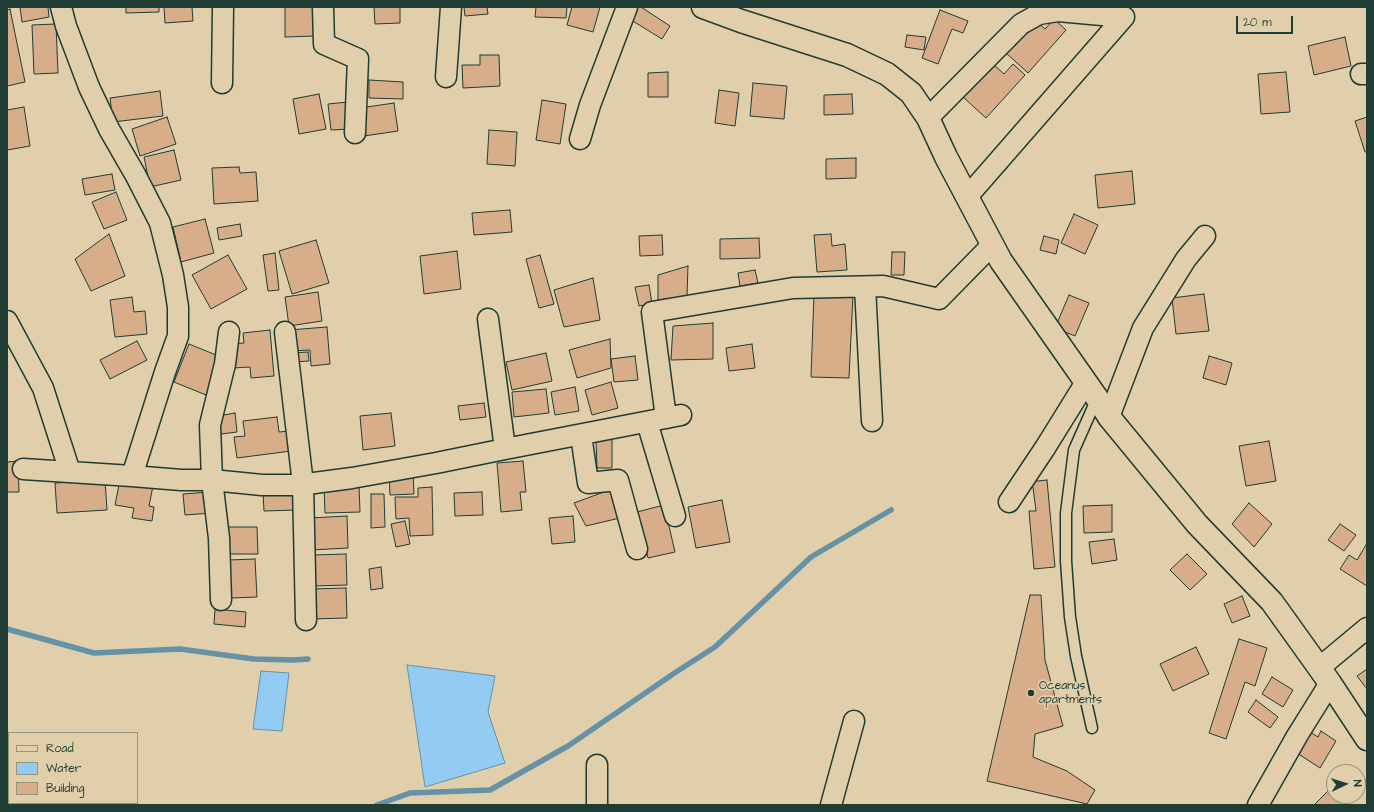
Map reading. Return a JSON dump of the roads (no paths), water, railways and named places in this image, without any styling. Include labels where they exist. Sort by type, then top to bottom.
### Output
[{"type":"main road","points":[[703,7],[741,21],[847,55],[887,74],[910,93],[928,118],[946,157],[1001,261],[1109,417],[1197,524],[1272,602],[1367,739]]},
{"type":"street","points":[[61,7],[66,26],[89,87],[109,129],[136,176],[160,223],[173,275],[178,307],[178,336],[132,476]]},
{"type":"street","points":[[222,82],[223,7]]},
{"type":"street","points":[[323,7],[324,44],[358,59],[355,133]]},
{"type":"street","points":[[446,77],[451,7]]},
{"type":"street","points":[[580,139],[590,105],[627,7]]},
{"type":"street","points":[[928,118],[1021,24],[1039,14],[1058,12],[1124,17],[967,197]]},
{"type":"street","points":[[1109,417],[1144,328],[1186,259],[1206,236]]},
{"type":"street","points":[[675,516],[652,312],[793,288],[883,286],[939,299],[992,245]]},
{"type":"street","points":[[865,286],[872,421]]},
{"type":"street","points":[[7,320],[43,388],[70,472]]},
{"type":"street","points":[[488,320],[505,449]]},
{"type":"street","points":[[221,600],[219,538],[212,480],[210,425],[224,364],[229,332]]},
{"type":"street","points":[[285,332],[303,484],[306,620]]},
{"type":"street","points":[[1009,502],[1045,448],[1091,390]]},
{"type":"street","points":[[23,469],[181,480],[212,480],[262,485],[303,484],[352,478],[436,463],[665,419]]},
{"type":"street","points":[[581,435],[588,483],[618,480],[637,549]]},
{"type":"street","points":[[1258,805],[1297,736],[1324,676],[1367,628]]},
{"type":"street","points":[[831,805],[854,721]]},
{"type":"street","points":[[597,765],[597,805]]},
{"type":"street","points":[[1358,805],[1367,791]]},
{"type":"lane","points":[[1091,390],[1074,450],[1066,514],[1066,561],[1070,617],[1076,656],[1092,728]]},
{"type":"water","points":[[407,665],[495,676],[488,712],[505,763],[425,787]]},
{"type":"water","points":[[261,671],[289,673],[282,731],[253,729]]},
{"type":"waterway","points":[[377,805],[410,793],[490,790],[568,746],[715,647],[811,557],[891,510]]},
{"type":"waterway","points":[[7,629],[94,653],[180,649],[254,659],[308,659]]},
{"type":"place","name":"Oceanus apartments","points":[[1031,693]]}]
